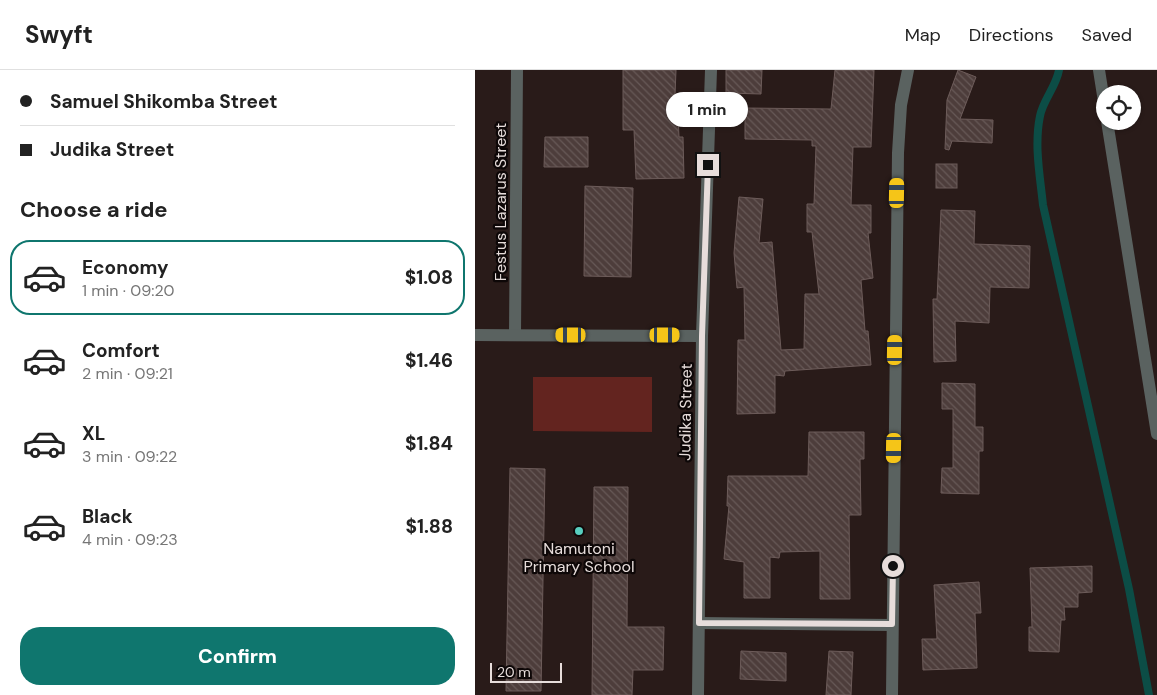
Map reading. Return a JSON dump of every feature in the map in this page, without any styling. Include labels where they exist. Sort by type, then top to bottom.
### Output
[{"type":"street","name":"Festus Lazarus Street","points":[[515,334],[517,70]]},
{"type":"street","name":"Judika Street","points":[[698,695],[702,336],[711,70]]},
{"type":"street","points":[[892,695],[897,153],[901,105],[908,70]]},
{"type":"street","points":[[1099,70],[1101,85]]},
{"type":"street","points":[[1108,130],[1157,434]]},
{"type":"street","points":[[475,334],[702,336]]},
{"type":"street","points":[[699,623],[892,624]]},
{"type":"shaded area","points":[[533,377],[652,377],[652,432],[533,431]]},
{"type":"building","points":[[623,70],[676,70],[675,95],[677,94],[679,137],[683,137],[684,178],[636,179],[634,130],[623,130]]},
{"type":"building","points":[[726,70],[762,70],[761,94],[726,93]]},
{"type":"building","points":[[835,70],[874,70],[871,147],[853,147],[851,205],[871,205],[871,233],[868,233],[873,278],[861,280],[865,331],[868,331],[871,365],[785,371],[784,376],[775,375],[775,413],[737,414],[738,340],[745,340],[744,287],[737,288],[734,253],[739,197],[763,199],[759,243],[772,242],[781,350],[804,349],[805,294],[819,294],[812,232],[807,232],[807,204],[814,204],[816,146],[812,146],[812,140],[745,139],[745,108],[831,109]]},
{"type":"building","points":[[958,70],[976,77],[960,119],[993,120],[992,143],[952,141],[949,150],[945,149],[947,100]]},
{"type":"building","points":[[545,137],[588,137],[588,167],[544,167]]},
{"type":"building","points":[[936,164],[957,164],[957,188],[936,188]]},
{"type":"building","points":[[585,186],[633,188],[631,277],[584,276]]},
{"type":"building","points":[[941,210],[975,211],[974,244],[1030,246],[1029,288],[990,287],[989,323],[955,321],[956,361],[934,362],[933,299],[937,299]]},
{"type":"building","points":[[942,383],[975,384],[975,427],[983,427],[983,451],[979,451],[979,494],[941,493],[942,468],[953,468],[953,409],[942,409]]},
{"type":"building","points":[[809,432],[864,432],[864,459],[860,459],[861,515],[849,515],[850,599],[820,599],[820,551],[780,552],[779,558],[770,557],[770,598],[744,598],[744,562],[724,559],[729,506],[727,506],[728,476],[808,476]]},
{"type":"building","points":[[510,468],[545,469],[541,691],[506,691]]},
{"type":"building","points":[[594,487],[628,487],[627,627],[664,627],[663,670],[633,670],[632,695],[592,695]]},
{"type":"building","points":[[1092,566],[1092,592],[1078,593],[1078,607],[1064,607],[1065,620],[1061,620],[1059,652],[1029,651],[1029,627],[1032,627],[1030,568]]},
{"type":"building","points":[[979,582],[981,613],[975,613],[977,668],[923,670],[922,639],[937,639],[934,585]]},
{"type":"building","points":[[741,651],[786,653],[786,681],[740,679]]},
{"type":"building","points":[[829,651],[853,652],[851,695],[826,695]]},
{"type":"waterway","points":[[1059,70],[1044,104],[1038,127],[1038,160],[1043,205],[1129,589],[1149,695]]},
{"type":"place","name":"Namutoni Primary School","points":[[579,531]]},
{"type":"route","points":[[708,165],[702,336],[699,623],[892,624],[893,566]]}]
